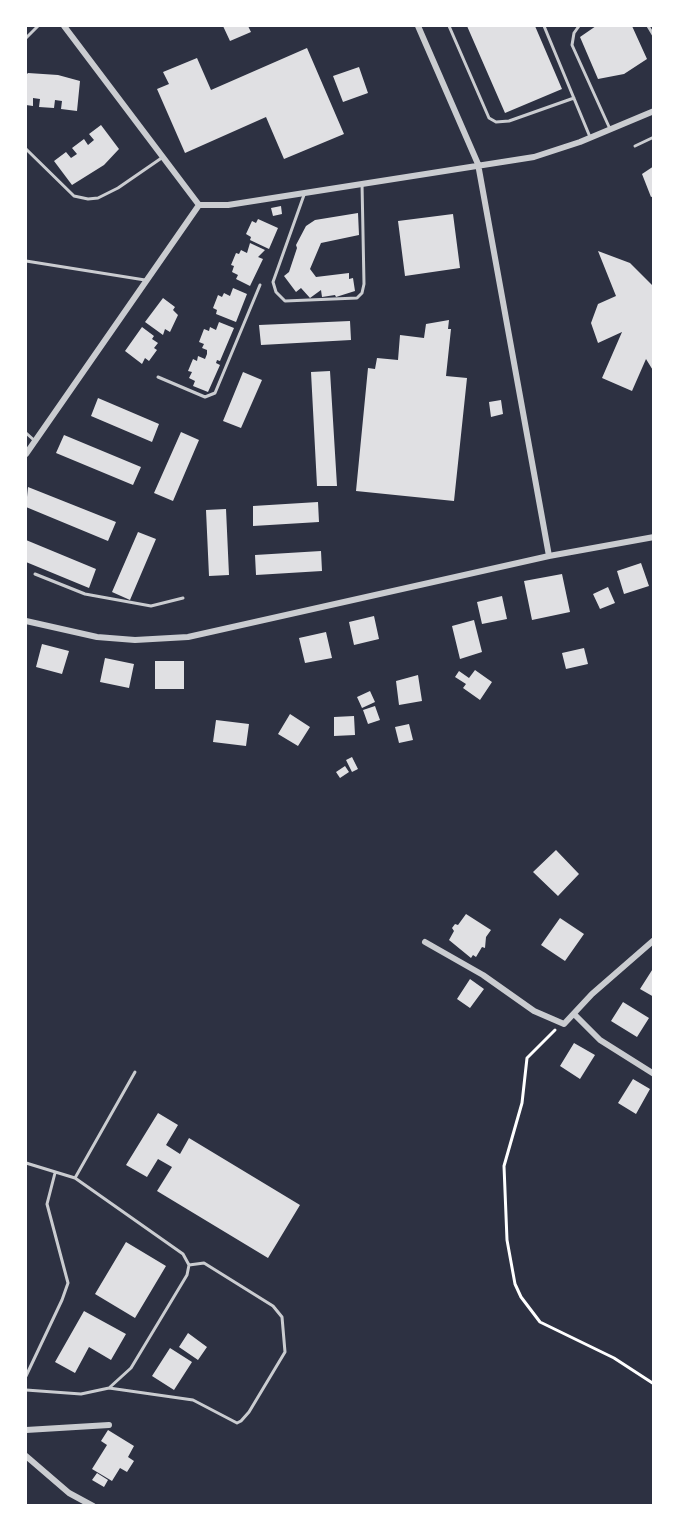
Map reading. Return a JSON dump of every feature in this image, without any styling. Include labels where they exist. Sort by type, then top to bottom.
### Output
[{"type":"street","points":[[64,26],[199,205]]},
{"type":"street","points":[[418,26],[478,164],[549,556]]},
{"type":"street","points":[[199,205],[228,205],[534,157],[654,111]]},
{"type":"street","points":[[26,454],[199,205]]},
{"type":"street","points":[[26,621],[97,637],[135,640],[189,637],[549,556],[654,537]]},
{"type":"street","points":[[425,942],[483,975],[534,1011],[564,1024],[592,994],[654,940]]},
{"type":"street","points":[[574,1015],[600,1040],[654,1074]]},
{"type":"street","points":[[26,1430],[109,1425]]},
{"type":"street","points":[[26,1456],[69,1492],[93,1506]]},
{"type":"lane","points":[[26,38],[38,26]]},
{"type":"lane","points":[[449,26],[489,118],[496,122],[509,121],[574,98]]},
{"type":"lane","points":[[544,26],[590,137]]},
{"type":"lane","points":[[579,26],[574,33],[572,45],[610,129]]},
{"type":"lane","points":[[648,26],[654,36]]},
{"type":"lane","points":[[634,146],[654,137]]},
{"type":"lane","points":[[26,149],[74,196],[88,199],[98,198],[118,188],[163,157]]},
{"type":"lane","points":[[304,193],[273,282],[276,292],[285,301],[357,298],[362,293],[364,284],[362,183]]},
{"type":"lane","points":[[26,261],[147,280]]},
{"type":"lane","points":[[158,377],[205,397],[215,393],[260,285]]},
{"type":"lane","points":[[26,434],[35,441]]},
{"type":"lane","points":[[35,574],[85,594],[151,606],[183,598]]},
{"type":"lane","points":[[75,1178],[135,1072]]},
{"type":"lane","points":[[26,1163],[75,1178],[183,1254],[189,1265],[187,1275],[130,1368],[108,1388]]},
{"type":"lane","points":[[26,1376],[68,1283],[47,1204],[55,1173]]},
{"type":"lane","points":[[26,1390],[81,1394],[108,1388],[193,1400],[237,1423],[242,1421],[285,1352],[282,1317],[273,1306],[204,1263],[189,1265]]},
{"type":"path","points":[[564,1024],[546,1036],[526,1058],[522,1103],[507,1151],[504,1206],[515,1284],[521,1297],[540,1322],[614,1358],[654,1384]]},
{"type":"building","points":[[223,26],[248,26],[251,32],[230,41]]},
{"type":"building","points":[[467,26],[535,26],[562,89],[505,113]]},
{"type":"building","points":[[596,26],[632,26],[647,59],[624,74],[598,79],[580,37]]},
{"type":"building","points":[[307,48],[344,134],[284,159],[266,117],[185,153],[157,89],[169,84],[163,72],[197,58],[211,90]]},
{"type":"building","points":[[359,67],[368,93],[343,102],[333,76]]},
{"type":"building","points":[[28,73],[58,75],[80,81],[77,111],[61,109],[62,101],[55,100],[54,108],[39,107],[40,99],[33,98],[33,106],[26,105],[26,75]]},
{"type":"building","points":[[101,125],[119,149],[104,165],[72,185],[54,161],[66,152],[71,158],[77,154],[72,148],[84,139],[88,145],[94,140],[89,134]]},
{"type":"building","points":[[654,166],[654,196],[651,197],[642,174]]},
{"type":"building","points":[[281,206],[282,214],[273,216],[271,208]]},
{"type":"building","points":[[358,213],[359,235],[321,243],[310,269],[316,277],[349,273],[349,279],[353,278],[355,291],[336,297],[335,295],[322,297],[321,290],[310,298],[301,288],[296,292],[284,276],[289,272],[296,245],[306,226],[315,220]]},
{"type":"building","points":[[453,214],[460,268],[405,276],[398,221]]},
{"type":"building","points":[[258,219],[278,228],[269,249],[250,240],[251,237],[246,234],[252,221],[256,223]]},
{"type":"building","points":[[250,243],[265,250],[258,257],[263,259],[250,286],[236,279],[238,275],[232,272],[234,266],[231,265],[236,253],[239,254],[241,250],[247,253]]},
{"type":"building","points":[[598,251],[630,263],[654,287],[654,372],[646,359],[632,391],[602,378],[622,332],[598,343],[591,323],[598,304],[616,296]]},
{"type":"building","points":[[233,288],[247,294],[236,322],[216,314],[217,310],[213,308],[218,295],[222,297],[224,293],[230,296]]},
{"type":"building","points":[[163,298],[175,307],[173,310],[178,315],[170,332],[165,329],[163,335],[145,322]]},
{"type":"building","points":[[449,320],[448,329],[451,329],[446,376],[467,378],[454,501],[356,491],[368,368],[375,369],[377,358],[398,360],[400,335],[424,338],[426,324]]},
{"type":"building","points":[[350,321],[351,340],[261,345],[259,325]]},
{"type":"building","points":[[219,322],[234,328],[220,361],[217,360],[216,363],[220,365],[208,392],[193,386],[195,381],[189,378],[192,372],[188,371],[193,359],[197,361],[198,356],[205,359],[207,354],[207,350],[202,348],[204,344],[199,342],[204,329],[209,331],[210,327],[216,330]]},
{"type":"building","points":[[142,327],[154,336],[152,339],[158,343],[154,348],[157,350],[149,361],[145,358],[142,364],[125,351]]},
{"type":"building","points":[[330,371],[337,486],[317,486],[311,372]]},
{"type":"building","points":[[243,372],[262,380],[241,428],[223,421]]},
{"type":"building","points":[[98,398],[159,424],[152,442],[91,416]]},
{"type":"building","points":[[501,400],[503,414],[491,417],[489,402]]},
{"type":"building","points":[[181,432],[199,440],[173,501],[154,493]]},
{"type":"building","points":[[64,435],[141,467],[133,485],[56,453]]},
{"type":"building","points":[[28,487],[116,522],[108,541],[26,507]]},
{"type":"building","points":[[318,502],[319,522],[253,526],[253,506]]},
{"type":"building","points":[[226,509],[229,575],[209,576],[206,510]]},
{"type":"building","points":[[138,532],[156,539],[130,600],[112,592]]},
{"type":"building","points":[[26,540],[96,569],[89,588],[26,562]]},
{"type":"building","points":[[321,551],[322,571],[256,575],[255,555]]},
{"type":"building","points":[[641,563],[649,586],[624,594],[617,571]]},
{"type":"building","points":[[562,574],[570,612],[532,620],[524,581]]},
{"type":"building","points":[[608,587],[615,603],[600,609],[593,594]]},
{"type":"building","points":[[502,596],[507,619],[482,624],[477,602]]},
{"type":"building","points":[[374,616],[379,639],[354,645],[349,622]]},
{"type":"building","points":[[474,620],[482,652],[460,659],[452,626]]},
{"type":"building","points":[[326,632],[332,658],[305,663],[299,638]]},
{"type":"building","points":[[42,644],[69,651],[62,674],[36,667]]},
{"type":"building","points":[[584,648],[588,664],[566,669],[562,653]]},
{"type":"building","points":[[105,658],[134,664],[129,688],[100,682]]},
{"type":"building","points":[[155,661],[184,661],[184,689],[155,689]]},
{"type":"building","points":[[475,670],[492,682],[480,700],[463,688],[466,684],[455,677],[459,671],[469,678]]},
{"type":"building","points":[[418,675],[422,701],[399,705],[396,681]]},
{"type":"building","points":[[370,691],[375,702],[362,708],[357,697]]},
{"type":"building","points":[[375,706],[380,720],[368,724],[363,710]]},
{"type":"building","points":[[290,714],[310,727],[298,746],[278,734]]},
{"type":"building","points":[[354,716],[355,735],[334,736],[334,717]]},
{"type":"building","points":[[216,720],[249,724],[246,746],[213,742]]},
{"type":"building","points":[[409,724],[413,740],[399,743],[395,727]]},
{"type":"building","points":[[352,757],[358,769],[352,772],[346,760]]},
{"type":"building","points":[[345,766],[349,772],[340,778],[336,772]]},
{"type":"building","points":[[556,850],[579,874],[558,896],[533,872]]},
{"type":"building","points":[[466,914],[491,930],[486,937],[485,948],[482,947],[476,957],[473,955],[471,958],[449,940],[454,931],[452,928],[455,924],[458,925]]},
{"type":"building","points":[[560,918],[584,934],[565,961],[541,945]]},
{"type":"building","points":[[654,967],[654,997],[640,989]]},
{"type":"building","points":[[470,979],[484,989],[470,1008],[457,999]]},
{"type":"building","points":[[623,1002],[649,1018],[637,1037],[611,1021]]},
{"type":"building","points":[[574,1043],[595,1055],[580,1079],[560,1066]]},
{"type":"building","points":[[633,1079],[650,1089],[636,1114],[618,1103]]},
{"type":"building","points":[[158,1113],[178,1125],[166,1145],[180,1154],[189,1138],[300,1205],[268,1258],[157,1191],[172,1167],[158,1159],[147,1177],[126,1165]]},
{"type":"building","points":[[126,1242],[166,1266],[135,1318],[95,1294]]},
{"type":"building","points":[[84,1311],[126,1334],[111,1360],[89,1347],[75,1373],[55,1362]]},
{"type":"building","points":[[188,1333],[207,1347],[198,1360],[179,1347]]},
{"type":"building","points":[[170,1348],[192,1362],[174,1390],[152,1376]]},
{"type":"building","points":[[108,1430],[134,1446],[128,1457],[134,1461],[127,1472],[120,1468],[112,1481],[92,1469],[107,1445],[101,1441]]},
{"type":"building","points":[[97,1473],[108,1480],[104,1487],[92,1480]]}]
